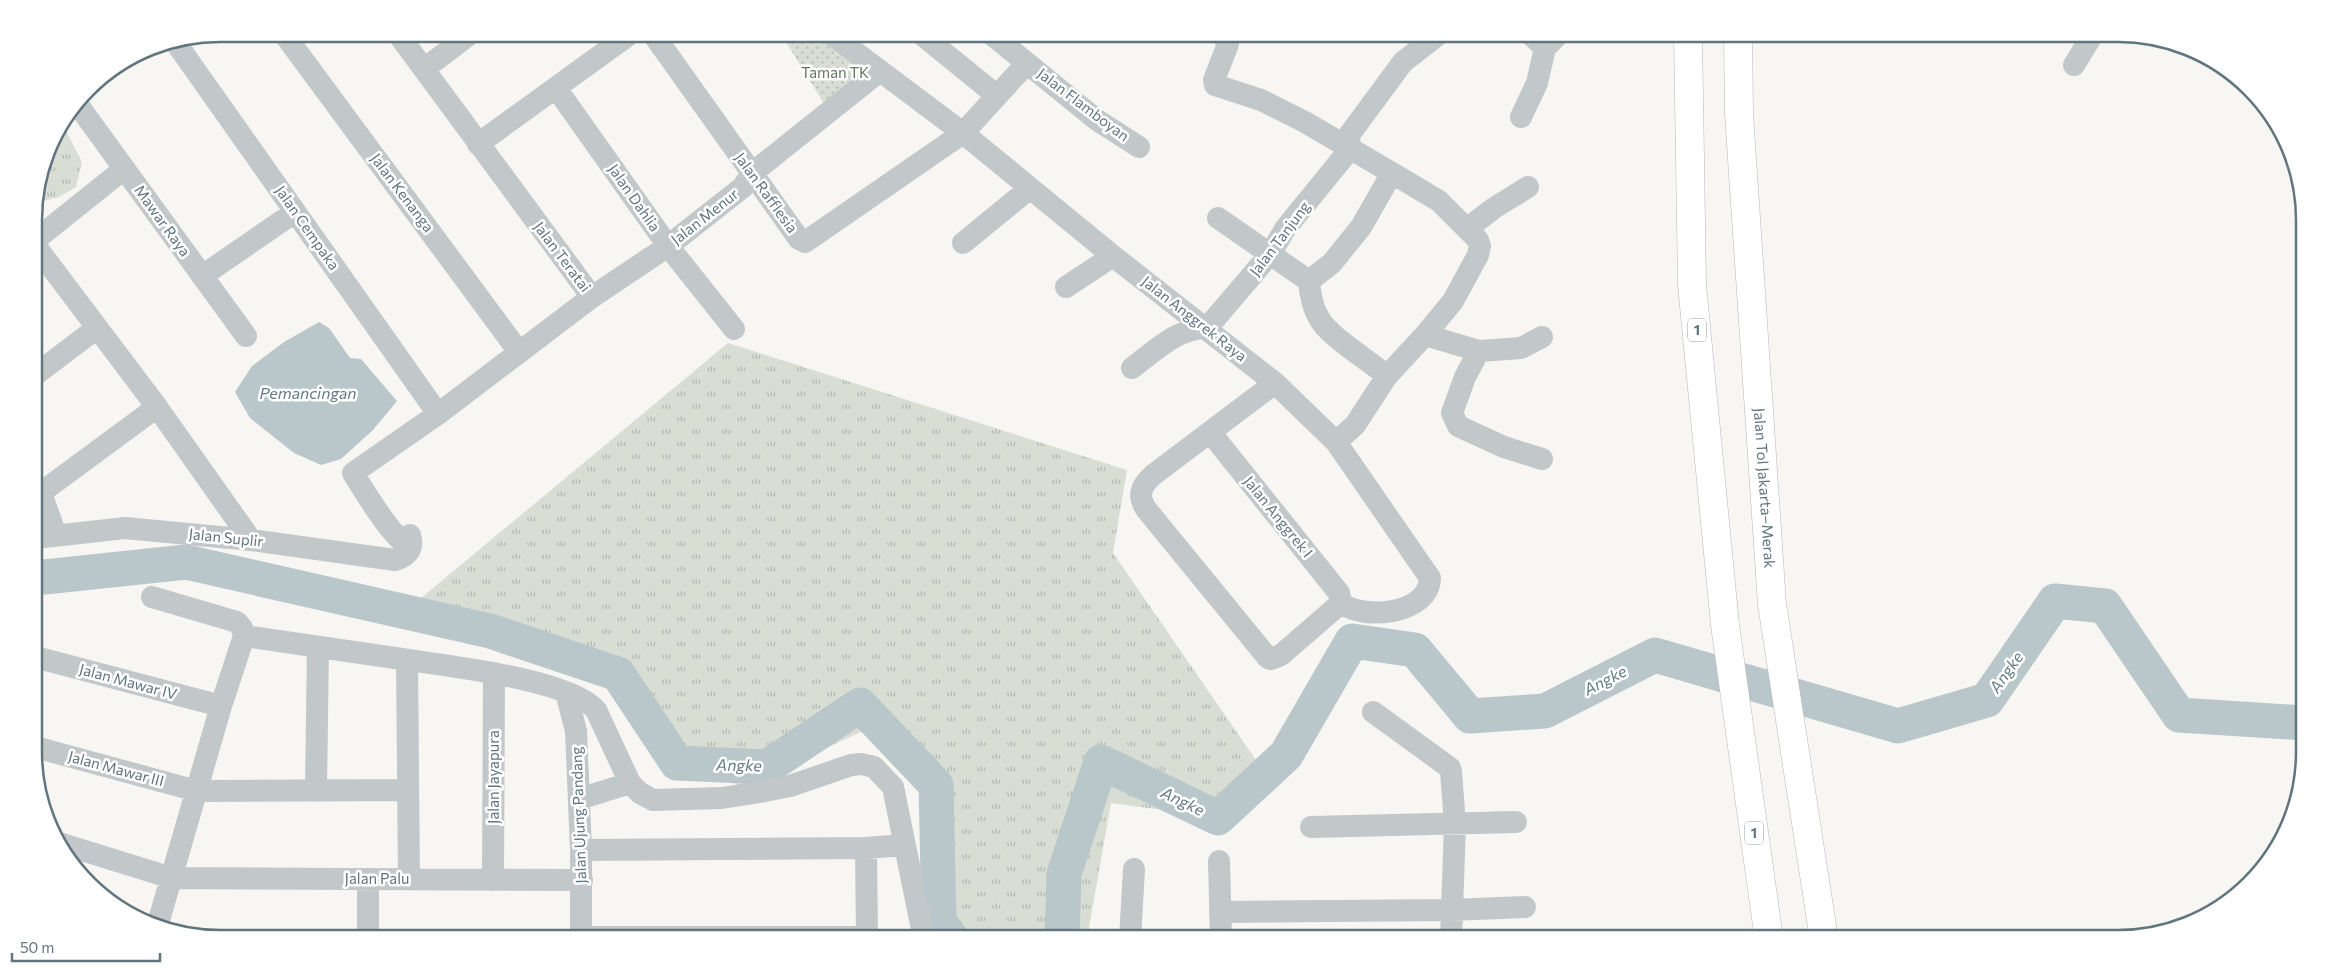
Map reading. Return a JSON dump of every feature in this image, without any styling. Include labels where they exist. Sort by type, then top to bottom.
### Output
[{"type":"highway","name":"1","points":[[1688,42],[1692,286],[1725,625],[1768,930]]},
{"type":"highway","name":"Jalan Tol Jakarta–Merak","points":[[1738,42],[1739,114],[1772,604],[1823,930]]},
{"type":"street","name":"Jalan Kenanga","points":[[290,42],[519,352]]},
{"type":"street","name":"Jalan Teratai","points":[[358,470],[438,414],[592,297],[404,42]]},
{"type":"street","points":[[424,69],[459,42]]},
{"type":"street","points":[[478,144],[619,42]]},
{"type":"street","name":"Jalan Rafflesia","points":[[660,42],[751,174],[799,239],[807,241],[963,133]]},
{"type":"street","name":"Jalan Anggrek Raya","points":[[842,42],[963,133],[1029,189],[1275,383],[1336,442],[1430,578],[1430,583],[1424,595],[1397,611],[1360,612],[1341,602]]},
{"type":"street","points":[[931,42],[996,95]]},
{"type":"street","name":"Jalan Flamboyan","points":[[1002,42],[1098,120],[1139,147]]},
{"type":"street","points":[[1228,42],[1214,80],[1216,85],[1261,100],[1439,201],[1468,228],[1478,240],[1480,246],[1478,255],[1453,301],[1425,336],[1387,376],[1355,424],[1336,442]]},
{"type":"street","points":[[1350,149],[1349,135],[1403,62],[1429,42]]},
{"type":"street","points":[[1522,116],[1537,83],[1544,42]]},
{"type":"street","points":[[2074,65],[2088,42]]},
{"type":"street","name":"Jalan Cempaka","points":[[180,47],[438,414]]},
{"type":"street","name":"Jalan Flamboyan","points":[[963,133],[1027,63]]},
{"type":"street","name":"Jalan Menur","points":[[592,297],[668,246],[743,187],[751,174],[880,71]]},
{"type":"street","name":"Jalan Dahlia","points":[[556,88],[668,246],[734,329]]},
{"type":"street","name":"Mawar Raya","points":[[81,109],[246,336]]},
{"type":"street","name":"Jalan Tanjung","points":[[1207,328],[1271,253],[1285,229],[1350,149]]},
{"type":"street","points":[[43,236],[124,169]]},
{"type":"street","points":[[1309,281],[1332,263],[1361,227],[1392,173]]},
{"type":"street","points":[[1468,228],[1494,208],[1528,187]]},
{"type":"street","points":[[963,243],[1029,189]]},
{"type":"street","points":[[202,276],[295,212]]},
{"type":"street","points":[[1218,218],[1309,281],[1311,299],[1320,320],[1332,333],[1387,376]]},
{"type":"street","points":[[43,255],[157,407],[251,540]]},
{"type":"street","points":[[1066,288],[1113,256]]},
{"type":"street","points":[[43,369],[97,328]]},
{"type":"street","points":[[1132,368],[1160,346],[1186,331],[1194,328],[1207,328]]},
{"type":"street","points":[[1425,336],[1479,350],[1521,348],[1542,337]]},
{"type":"street","points":[[1479,350],[1465,377],[1452,414],[1458,426],[1504,447],[1542,459]]},
{"type":"street","points":[[1275,383],[1146,481],[1139,494],[1146,509],[1268,658],[1271,659],[1281,655],[1341,602]]},
{"type":"street","points":[[42,492],[157,407]]},
{"type":"street","name":"Jalan Anggrek I","points":[[1210,432],[1339,593],[1341,602]]},
{"type":"street","name":"Jalan Suplir","points":[[46,537],[125,528],[251,540],[395,560],[406,557],[410,547],[410,535],[358,470]]},
{"type":"street","points":[[42,518],[46,537]]},
{"type":"street","points":[[152,597],[237,622],[242,628],[244,636],[221,706],[158,919]]},
{"type":"street","points":[[244,636],[494,674],[566,692],[591,704],[596,710],[630,783],[640,793],[653,800],[722,798],[790,786],[861,764],[874,767],[893,787],[922,930]]},
{"type":"street","points":[[316,790],[318,646]]},
{"type":"street","name":"Jalan Mawar IV","points":[[42,658],[221,706]]},
{"type":"street","points":[[407,660],[409,879]]},
{"type":"street","name":"Jalan Jayapura","points":[[493,880],[494,674]]},
{"type":"street","name":"Jalan Ujung Pandang","points":[[566,692],[576,731],[580,800],[582,930]]},
{"type":"street","points":[[1373,712],[1450,768],[1454,824],[1451,930]]},
{"type":"street","name":"Jalan Mawar III","points":[[42,750],[197,791],[408,790]]},
{"type":"street","points":[[580,800],[630,783]]},
{"type":"street","points":[[1311,826],[1516,822]]},
{"type":"street","name":"Jalan Palu","points":[[68,845],[172,878],[582,880]]},
{"type":"street","points":[[581,850],[866,848],[905,845]]},
{"type":"street","points":[[866,848],[867,930]]},
{"type":"street","points":[[1219,861],[1221,930]]},
{"type":"street","points":[[1131,930],[1134,869]]},
{"type":"street","points":[[368,879],[368,930]]},
{"type":"street","points":[[1220,912],[1451,910],[1525,907]]},
{"type":"green space","name":"Taman TK","points":[[786,42],[837,42],[876,73],[828,110]]},
{"type":"green space","points":[[66,131],[82,162],[76,187],[59,197],[44,201],[52,163]]},
{"type":"green space","points":[[728,343],[1127,470],[1113,553],[1267,776],[1229,819],[1111,803],[1089,930],[959,930],[946,877],[934,778],[874,726],[741,787],[679,752],[633,669],[403,613]]},
{"type":"water","name":"Pemancingan","points":[[319,322],[329,328],[350,358],[361,359],[397,401],[373,430],[341,459],[321,465],[294,453],[250,418],[235,392],[252,366],[284,342]]},
{"type":"waterway","points":[[42,577],[186,562],[490,631],[618,674],[677,763],[767,767],[860,705],[936,785],[939,922],[945,930]]},
{"type":"waterway","name":"Angke","points":[[1062,930],[1064,874],[1101,762],[1218,818],[1286,755],[1352,641],[1415,650],[1470,716],[1545,711],[1655,655],[1898,726],[1987,700],[2055,601],[2105,606],[2179,715],[2296,722]]}]
